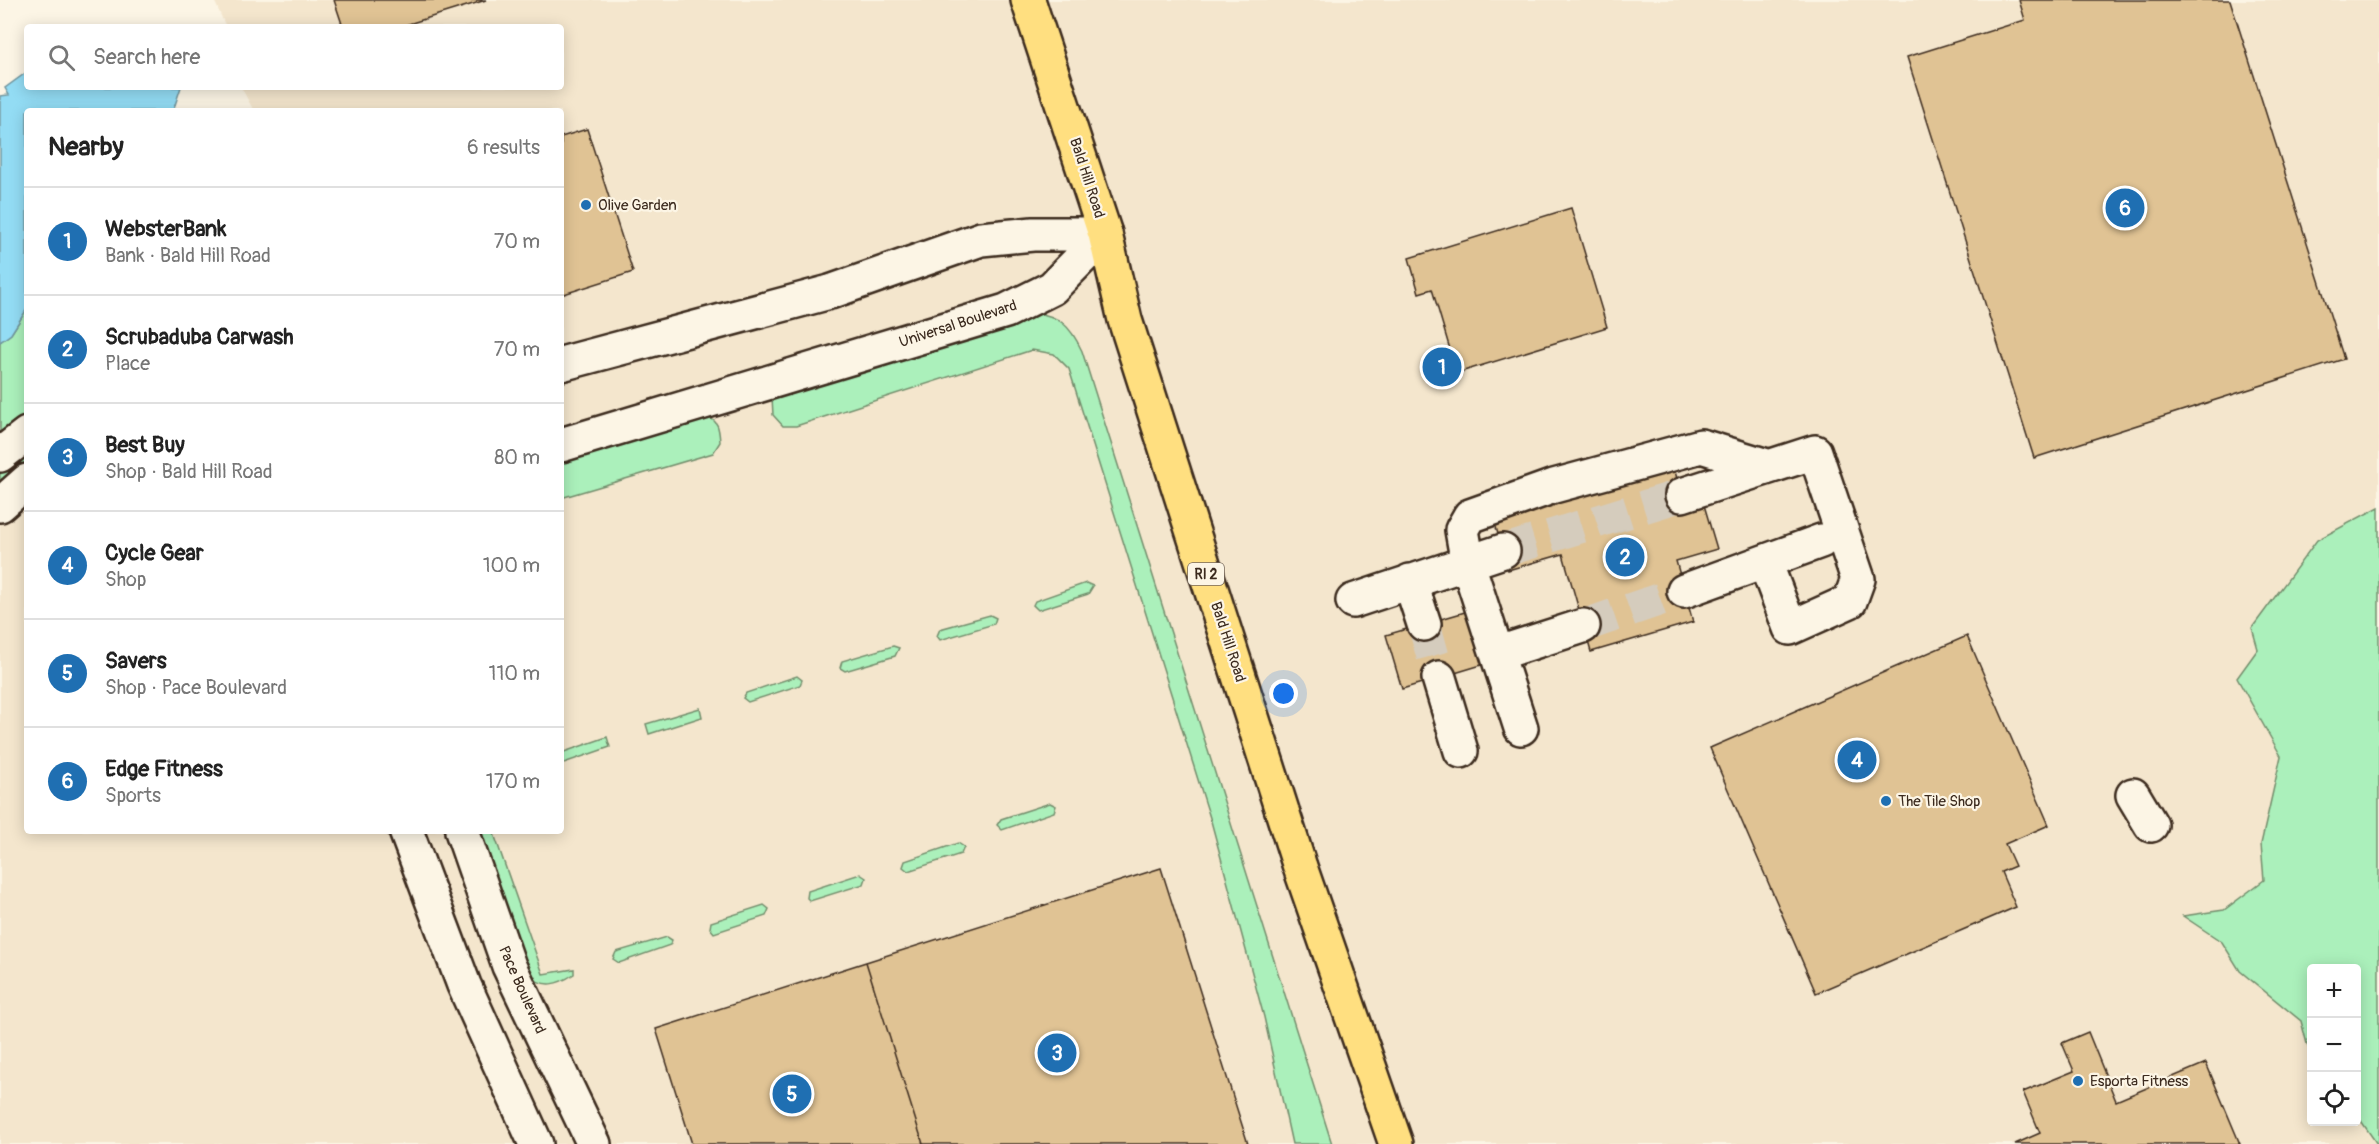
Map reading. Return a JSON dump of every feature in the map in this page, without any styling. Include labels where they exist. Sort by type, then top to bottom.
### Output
[{"type":"main road","name":"Bald Hill Road","points":[[1028,0],[1105,234],[1132,342],[1300,867],[1396,1144]]},
{"type":"street","points":[[564,363],[831,292],[981,239],[1033,234],[1105,234]]},
{"type":"street","name":"Universal Boulevard","points":[[564,444],[1006,311],[1052,288],[1105,234]]},
{"type":"street","points":[[0,455],[24,436]]},
{"type":"street","points":[[1521,728],[1499,653],[1467,564],[1462,530],[1470,516],[1554,486],[1701,446],[1767,466]]},
{"type":"street","points":[[1682,495],[1815,452],[1858,579],[1850,601],[1790,628],[1764,562]]},
{"type":"street","points":[[0,505],[24,485]]},
{"type":"street","points":[[1684,591],[1821,541]]},
{"type":"street","points":[[1353,600],[1503,551]]},
{"type":"street","points":[[1410,580],[1424,624]]},
{"type":"street","points":[[1499,653],[1583,626]]},
{"type":"street","points":[[1439,678],[1461,751]]},
{"type":"street","points":[[2133,795],[2151,825]]},
{"type":"street","points":[[407,834],[464,985],[536,1144]]},
{"type":"street","name":"Pace Boulevard","points":[[463,834],[509,966],[594,1144]]},
{"type":"shaded area","points":[[214,0],[2379,0],[2379,507],[2258,649],[2237,678],[2281,756],[2261,844],[2264,880],[2224,910],[2184,917],[2222,942],[2240,971],[2301,1021],[2307,1044],[2307,1126],[2361,1126],[2361,1121],[2377,1144],[0,1144],[0,505],[24,484],[24,834],[564,834],[564,108],[252,108],[243,90],[564,90],[564,24],[225,24]]},
{"type":"green space","points":[[1032,312],[1050,316],[1063,323],[1073,334],[1082,351],[1332,1144],[1292,1144],[1264,1017],[1211,821],[1069,369],[1054,354],[1032,350],[796,426],[783,426],[773,415],[772,397]]},
{"type":"green space","points":[[24,314],[24,484],[0,505],[0,342],[11,334]]},
{"type":"green space","points":[[706,416],[714,420],[719,429],[720,442],[713,453],[564,497],[564,460]]},
{"type":"green space","points":[[2379,507],[2379,1144],[2361,1121],[2361,964],[2307,964],[2307,1044],[2301,1021],[2240,971],[2222,942],[2183,916],[2224,910],[2264,880],[2261,844],[2281,756],[2237,678],[2258,649],[2252,628],[2317,540]]},
{"type":"green space","points":[[1086,583],[1093,586],[1088,594],[1038,610],[1033,605],[1035,601]]},
{"type":"green space","points":[[990,615],[996,618],[994,624],[940,640],[937,636],[940,629]]},
{"type":"green space","points":[[893,646],[899,648],[895,656],[845,671],[840,668],[842,661]]},
{"type":"green space","points":[[797,676],[802,680],[800,685],[748,702],[743,698],[746,693]]},
{"type":"green space","points":[[700,708],[702,717],[649,734],[646,724]]},
{"type":"green space","points":[[607,737],[610,747],[564,763],[564,752]]},
{"type":"green space","points":[[1050,803],[1056,806],[1054,812],[1002,830],[997,825],[1001,819]]},
{"type":"green space","points":[[479,834],[494,834],[543,974],[574,969],[574,974],[551,984],[540,982],[529,975]]},
{"type":"green space","points":[[958,843],[964,847],[961,854],[908,871],[903,867],[905,861]]},
{"type":"green space","points":[[860,874],[866,878],[864,884],[810,901],[807,898],[808,891]]},
{"type":"green space","points":[[764,905],[769,909],[766,916],[714,933],[710,928],[711,922]]},
{"type":"green space","points":[[667,937],[672,940],[670,945],[619,963],[613,959],[616,952]]},
{"type":"water","points":[[24,74],[24,90],[180,90],[174,108],[24,108],[24,314],[11,334],[0,342],[0,96],[9,95],[5,88]]},
{"type":"building","points":[[334,0],[486,0],[409,24],[342,24]]},
{"type":"building","points":[[2019,0],[2230,0],[2344,359],[2034,458],[1907,57],[2025,20]]},
{"type":"building","name":"Olive Garden","points":[[587,129],[633,272],[564,294],[564,136]]},
{"type":"building","points":[[1571,208],[1607,327],[1457,373],[1432,289],[1419,293],[1409,258]]},
{"type":"building","points":[[1674,468],[1686,510],[1704,505],[1717,549],[1676,561],[1693,622],[1591,652],[1563,554],[1508,570],[1494,520]]},
{"type":"building","points":[[1472,610],[1488,663],[1402,689],[1386,635]]},
{"type":"building","name":"The Tile Shop","points":[[1967,636],[2049,825],[2005,844],[2015,866],[2001,872],[2016,907],[1816,993],[1710,748]]},
{"type":"building","points":[[1161,868],[1248,1144],[923,1144],[866,962]]},
{"type":"building","points":[[866,962],[923,1144],[692,1144],[656,1029]]},
{"type":"building","name":"Esporta Fitness","points":[[2088,1032],[2116,1101],[2206,1063],[2240,1144],[2015,1144],[2040,1133],[2023,1092],[2074,1071],[2062,1043]]},
{"type":"tunnel","points":[[1503,551],[1682,495]]},
{"type":"tunnel","points":[[1583,626],[1684,591]]},
{"type":"tunnel","points":[[1424,624],[1439,678]]},
{"type":"place","name":"Olive Garden","points":[[586,205]]},
{"type":"place","name":"Edge Fitness","points":[[2125,208]]},
{"type":"place","name":"WebsterBank","points":[[1442,367]]},
{"type":"place","name":"Scrubaduba Carwash","points":[[1625,557]]},
{"type":"place","name":"Cycle Gear","points":[[1857,760]]},
{"type":"place","name":"The Tile Shop","points":[[1886,801]]},
{"type":"place","name":"Best Buy","points":[[1057,1053]]},
{"type":"place","name":"Esporta Fitness","points":[[2078,1081]]},
{"type":"place","name":"Savers","points":[[792,1094]]}]
